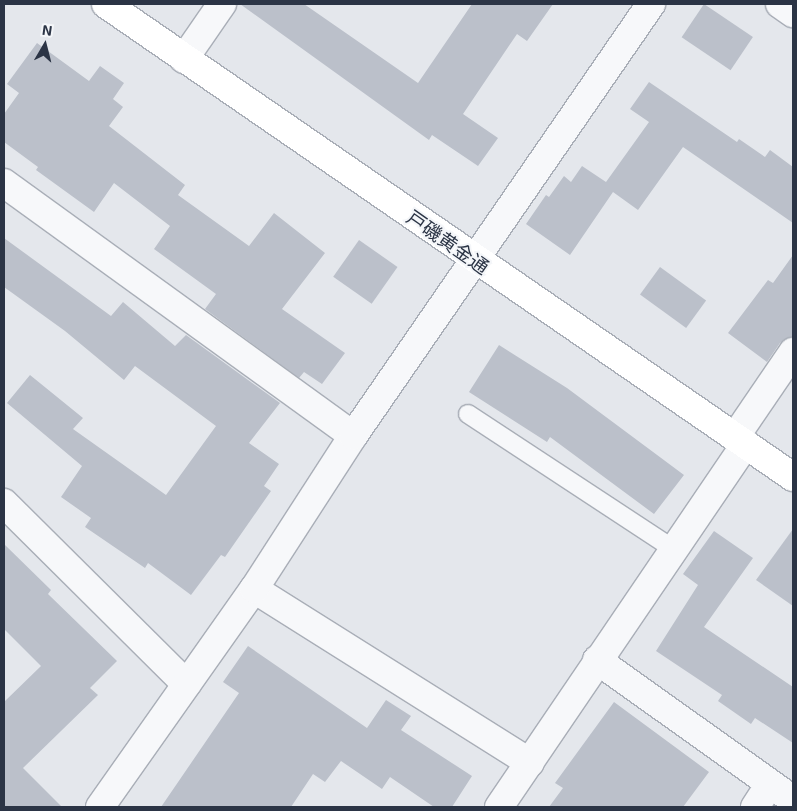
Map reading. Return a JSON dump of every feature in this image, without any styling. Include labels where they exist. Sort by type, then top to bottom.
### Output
[{"type":"street","name":"戸磯黄金通","points":[[106,4],[475,261],[793,477]]},
{"type":"street","points":[[184,59],[222,4]]},
{"type":"street","points":[[100,807],[254,589],[353,436],[651,4]]},
{"type":"street","points":[[780,4],[793,13]]},
{"type":"street","points":[[4,183],[353,436]]},
{"type":"street","points":[[499,807],[672,548],[793,352]]},
{"type":"street","points":[[4,502],[186,684]]},
{"type":"street","points":[[254,589],[530,763]]},
{"type":"street","points":[[597,660],[793,800]]},
{"type":"street","points":[[755,807],[770,784]]},
{"type":"lane","points":[[468,414],[672,548]]},
{"type":"building","points":[[240,4],[304,4],[418,83],[472,4],[553,4],[527,41],[517,34],[463,114],[498,138],[478,166],[432,135],[429,140]]},
{"type":"building","points":[[704,4],[753,37],[731,70],[682,37]]},
{"type":"building","points":[[37,43],[89,81],[100,66],[124,83],[113,99],[123,107],[109,126],[185,185],[178,195],[249,246],[274,213],[325,253],[282,309],[345,353],[322,384],[304,372],[299,378],[205,309],[216,294],[154,249],[170,226],[114,183],[94,212],[36,170],[38,167],[4,142],[4,114],[19,93],[7,84]]},
{"type":"building","points":[[649,82],[737,142],[739,139],[765,157],[770,150],[793,167],[793,223],[683,147],[638,210],[613,192],[570,255],[526,224],[546,195],[549,197],[564,176],[571,182],[582,166],[606,182],[649,122],[630,109]]},
{"type":"building","points":[[4,238],[111,316],[123,302],[175,346],[186,335],[280,403],[249,443],[279,464],[264,486],[271,491],[225,557],[221,555],[191,595],[148,563],[145,568],[85,527],[91,518],[61,497],[82,466],[7,403],[30,375],[83,418],[73,429],[166,495],[216,426],[135,366],[124,380],[65,331],[4,287]]},
{"type":"building","points":[[359,240],[398,267],[372,304],[333,277]]},
{"type":"building","points":[[793,255],[793,337],[780,343],[767,362],[728,333],[768,280],[773,283]]},
{"type":"building","points":[[660,267],[706,301],[686,328],[640,295]]},
{"type":"building","points":[[499,345],[567,388],[684,475],[654,514],[550,437],[547,442],[469,392]]},
{"type":"building","points":[[793,529],[793,606],[756,580]]},
{"type":"building","points":[[714,531],[753,558],[704,627],[793,687],[793,743],[755,718],[751,724],[718,701],[722,695],[656,651],[698,585],[683,574]]},
{"type":"building","points":[[4,544],[51,590],[48,594],[117,661],[90,688],[98,695],[23,768],[62,807],[4,807],[4,702],[41,666],[4,629]]},
{"type":"building","points":[[248,646],[367,728],[386,700],[411,716],[401,730],[472,776],[452,807],[434,807],[390,777],[382,789],[341,761],[325,782],[313,774],[291,807],[161,807],[239,693],[223,682]]},
{"type":"building","points":[[614,702],[709,772],[683,807],[549,807],[563,788],[555,783]]}]
